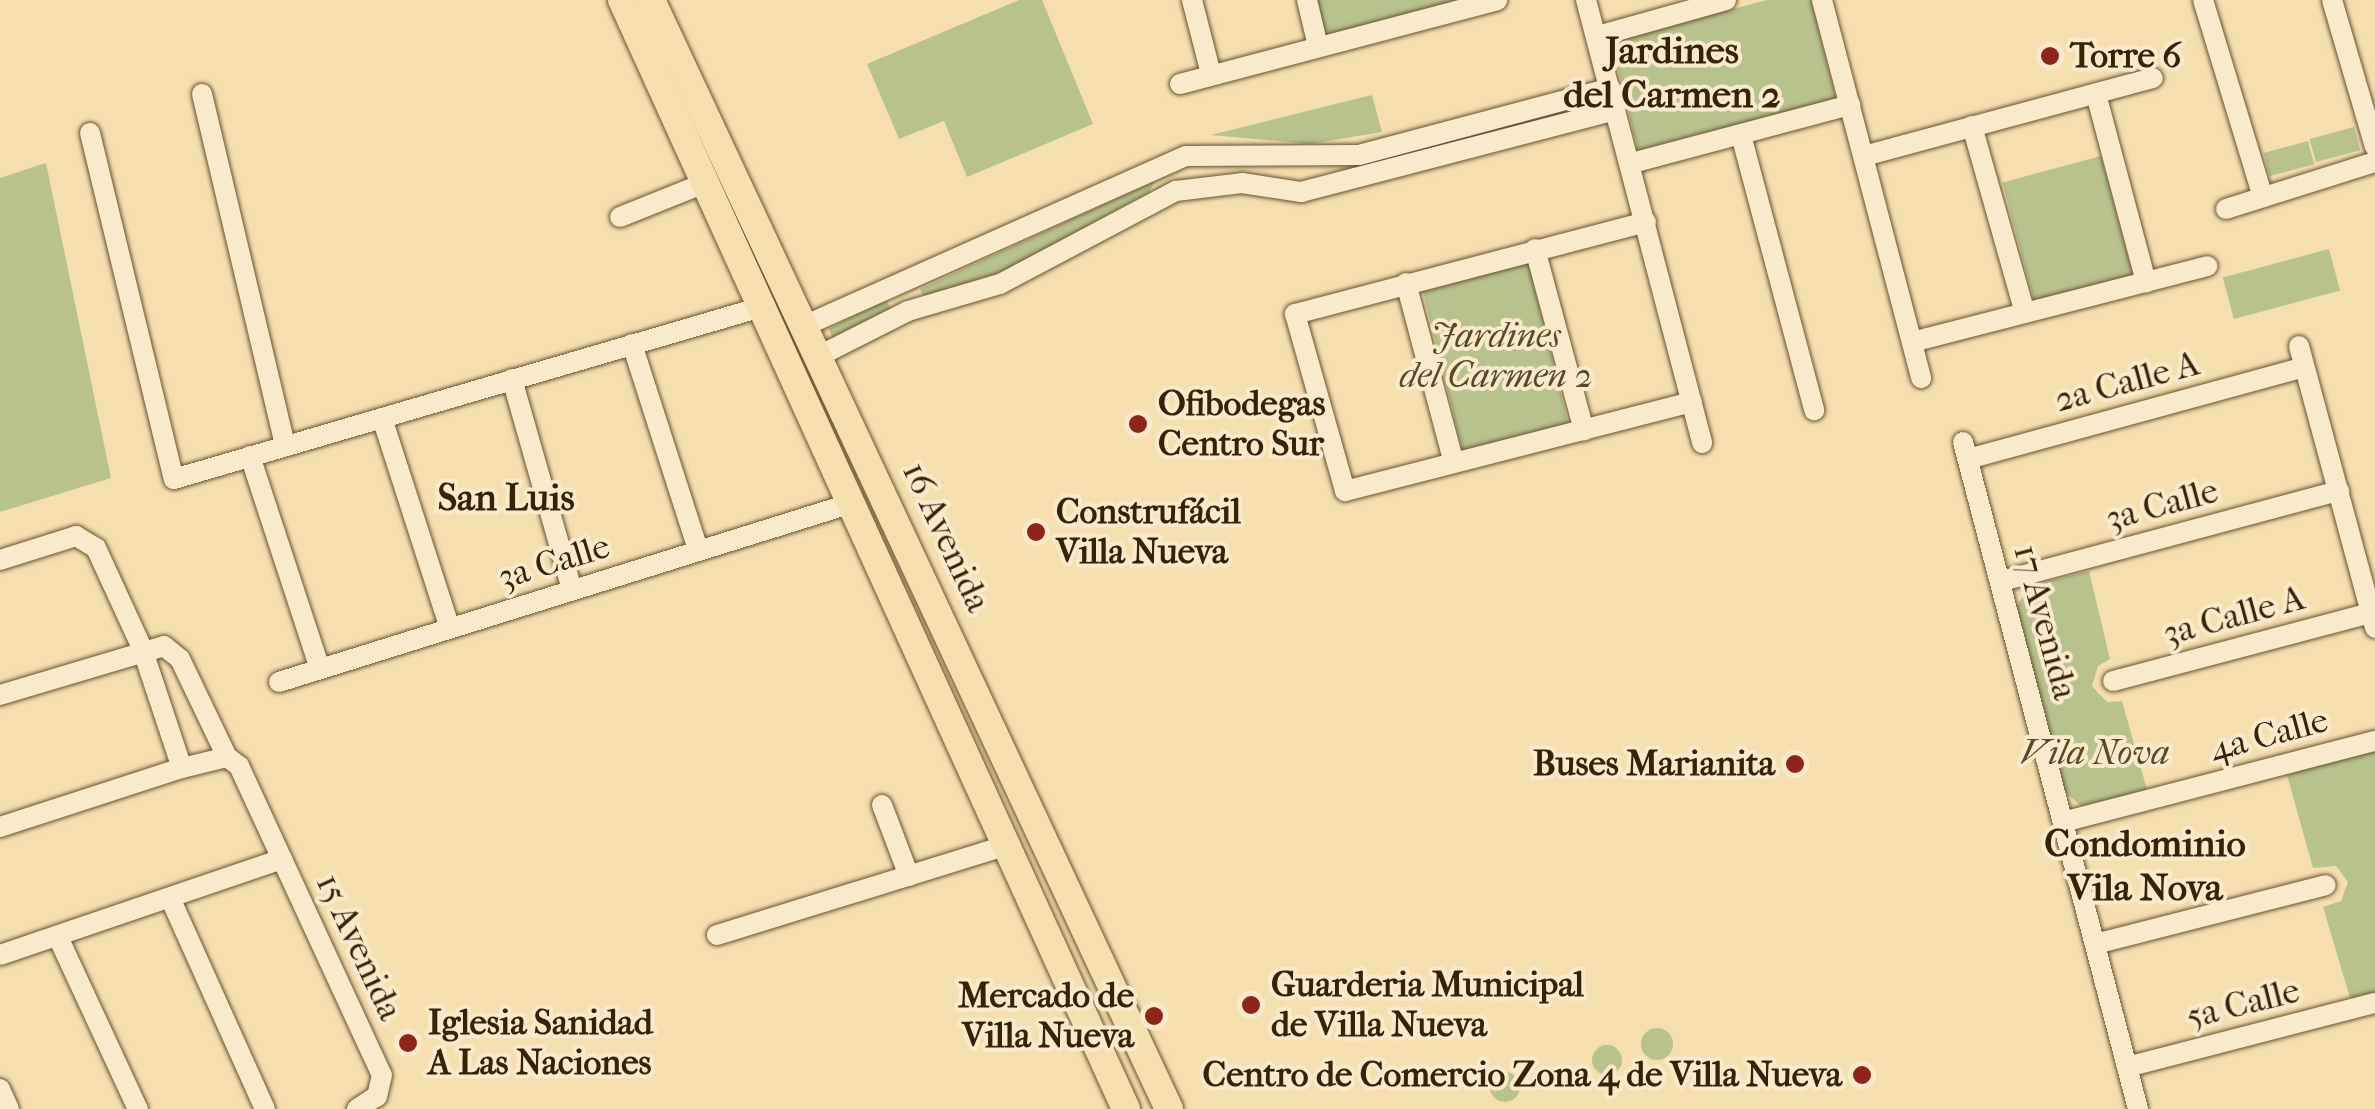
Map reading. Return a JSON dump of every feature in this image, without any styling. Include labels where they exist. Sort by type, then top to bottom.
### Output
[{"type":"main road","points":[[622,0],[765,306],[848,504],[1126,1109]]},
{"type":"main road","name":"16 Avenida","points":[[651,0],[945,622],[1169,1109]]},
{"type":"main road","points":[[912,639],[945,622]]},
{"type":"street","points":[[1192,0],[1210,74]]},
{"type":"street","points":[[1307,0],[1318,46]]},
{"type":"street","points":[[1180,84],[1470,4],[1498,0]]},
{"type":"street","points":[[1586,0],[1632,162],[1702,443]]},
{"type":"street","points":[[1822,0],[1921,378]]},
{"type":"street","points":[[2203,0],[2262,197]]},
{"type":"street","points":[[2332,0],[2375,146]]},
{"type":"street","points":[[1598,36],[1714,2]]},
{"type":"street","points":[[1864,156],[2153,78]]},
{"type":"street","points":[[819,356],[908,311],[1000,284],[1171,193],[1240,183],[1301,192],[1362,177],[1610,88]]},
{"type":"street","points":[[202,94],[285,446]]},
{"type":"street","points":[[2096,94],[2146,282]]},
{"type":"street","points":[[1632,162],[1850,105]]},
{"type":"street","points":[[804,326],[1160,165],[1242,152],[1359,154],[1616,110]]},
{"type":"street","points":[[1972,126],[2025,313]]},
{"type":"street","points":[[90,133],[174,479],[765,306]]},
{"type":"street","points":[[1741,135],[1814,410]]},
{"type":"street","points":[[1240,183],[1242,152]]},
{"type":"street","points":[[1359,154],[1362,177]]},
{"type":"street","points":[[2226,209],[2375,162]]},
{"type":"street","points":[[1160,165],[1171,193]]},
{"type":"street","points":[[620,217],[707,182]]},
{"type":"street","points":[[1646,222],[1295,314],[1345,491],[1692,402]]},
{"type":"street","points":[[1535,249],[1584,430]]},
{"type":"street","points":[[1912,342],[2208,266]]},
{"type":"street","points":[[1406,283],[1454,463]]},
{"type":"street","points":[[898,284],[908,311]]},
{"type":"street","points":[[632,344],[698,550]]},
{"type":"street","name":"2a Calle A","points":[[1965,450],[2301,357],[2339,491]]},
{"type":"street","points":[[512,379],[572,590]]},
{"type":"street","points":[[382,418],[450,628]]},
{"type":"street","name":"17 Avenida","points":[[1965,450],[2138,1109]]},
{"type":"street","points":[[250,456],[320,669]]},
{"type":"street","points":[[2339,491],[2373,621]]},
{"type":"street","name":"3a Calle","points":[[2002,582],[2339,491]]},
{"type":"street","name":"3a Calle","points":[[279,682],[848,504]]},
{"type":"street","points":[[0,560],[76,536],[96,548],[142,648],[182,768]]},
{"type":"street","name":"3a Calle A","points":[[2114,681],[2373,621]]},
{"type":"street","name":"15 Avenida","points":[[142,648],[164,646],[180,659],[228,757],[239,766],[382,1075],[378,1096],[358,1109]]},
{"type":"street","points":[[0,695],[142,648]]},
{"type":"street","name":"4a Calle","points":[[2064,822],[2375,741]]},
{"type":"street","points":[[0,827],[228,757]]},
{"type":"street","points":[[882,806],[909,876]]},
{"type":"street","points":[[717,935],[1004,846]]},
{"type":"street","points":[[0,955],[171,900],[282,859]]},
{"type":"street","points":[[2095,944],[2326,885]]},
{"type":"street","points":[[171,900],[265,1109]]},
{"type":"street","points":[[58,936],[138,1109]]},
{"type":"street","name":"5a Calle","points":[[2127,1067],[2375,1004]]},
{"type":"street","points":[[0,1089],[9,1109]]},
{"type":"green space","points":[[1019,0],[1042,0],[1093,124],[967,177],[944,121],[899,139],[867,64]]},
{"type":"green space","points":[[1316,0],[1460,0],[1325,36]]},
{"type":"green space","name":"Jardines del Carmen 2","points":[[1767,0],[1811,0],[1836,99],[1638,150],[1611,41]]},
{"type":"green space","points":[[1372,95],[1382,132],[1310,144],[1211,135]]},
{"type":"green space","points":[[2354,127],[2360,150],[2316,162],[2310,139]]},
{"type":"green space","points":[[2308,141],[2314,164],[2270,176],[2264,153]]},
{"type":"green space","points":[[2101,156],[2133,275],[2034,301],[2002,182]]},
{"type":"green space","points":[[46,163],[111,478],[0,512],[0,178]]},
{"type":"green space","points":[[1155,181],[1149,192],[1000,274],[923,296],[920,289]]},
{"type":"green space","points":[[2329,249],[2340,291],[2234,319],[2223,277]]},
{"type":"green space","name":"Jardines del Carmen 2","points":[[1528,262],[1568,424],[1463,450],[1422,288]]},
{"type":"green space","points":[[886,299],[891,311],[833,339],[829,329]]},
{"type":"green space","name":"Vila Nova","points":[[2089,571],[2110,659],[2098,666],[2092,686],[2107,702],[2122,701],[2147,790],[2081,806],[2063,790],[2017,606],[2029,586]]},
{"type":"green space","points":[[2375,749],[2375,992],[2350,998],[2323,907],[2341,901],[2348,882],[2336,866],[2313,868],[2287,775]]},
{"type":"green space","points":[[1657,1028],[1668,1033],[1673,1044],[1668,1055],[1657,1060],[1646,1055],[1641,1044],[1646,1033]]},
{"type":"green space","points":[[1607,1045],[1618,1049],[1622,1060],[1618,1071],[1607,1075],[1596,1071],[1592,1060],[1596,1049]]},
{"type":"green space","points":[[1505,1072],[1515,1077],[1520,1087],[1515,1097],[1505,1102],[1495,1097],[1490,1087],[1495,1077]]},
{"type":"place","name":"Torre 6","points":[[2050,56]]},
{"type":"place","name":"Ofibodegas Centro Sur","points":[[1138,424]]},
{"type":"place","name":"Construfácil Villa Nueva","points":[[1036,532]]},
{"type":"place","name":"Buses Marianita","points":[[1795,764]]},
{"type":"place","name":"Guarderia Municipal de Villa Nueva","points":[[1251,1005]]},
{"type":"place","name":"Mercado de Villa Nueva","points":[[1154,1016]]},
{"type":"place","name":"Iglesia Sanidad A Las Naciones","points":[[408,1043]]},
{"type":"place","name":"Centro de Comercio Zona 4 de Villa Nueva","points":[[1862,1075]]},
{"type":"district","name":"Jardines del Carmen 2","points":[[1672,72]]},
{"type":"district","name":"San Luis","points":[[506,498]]},
{"type":"district","name":"Condominio Vila Nova","points":[[2145,866]]}]
